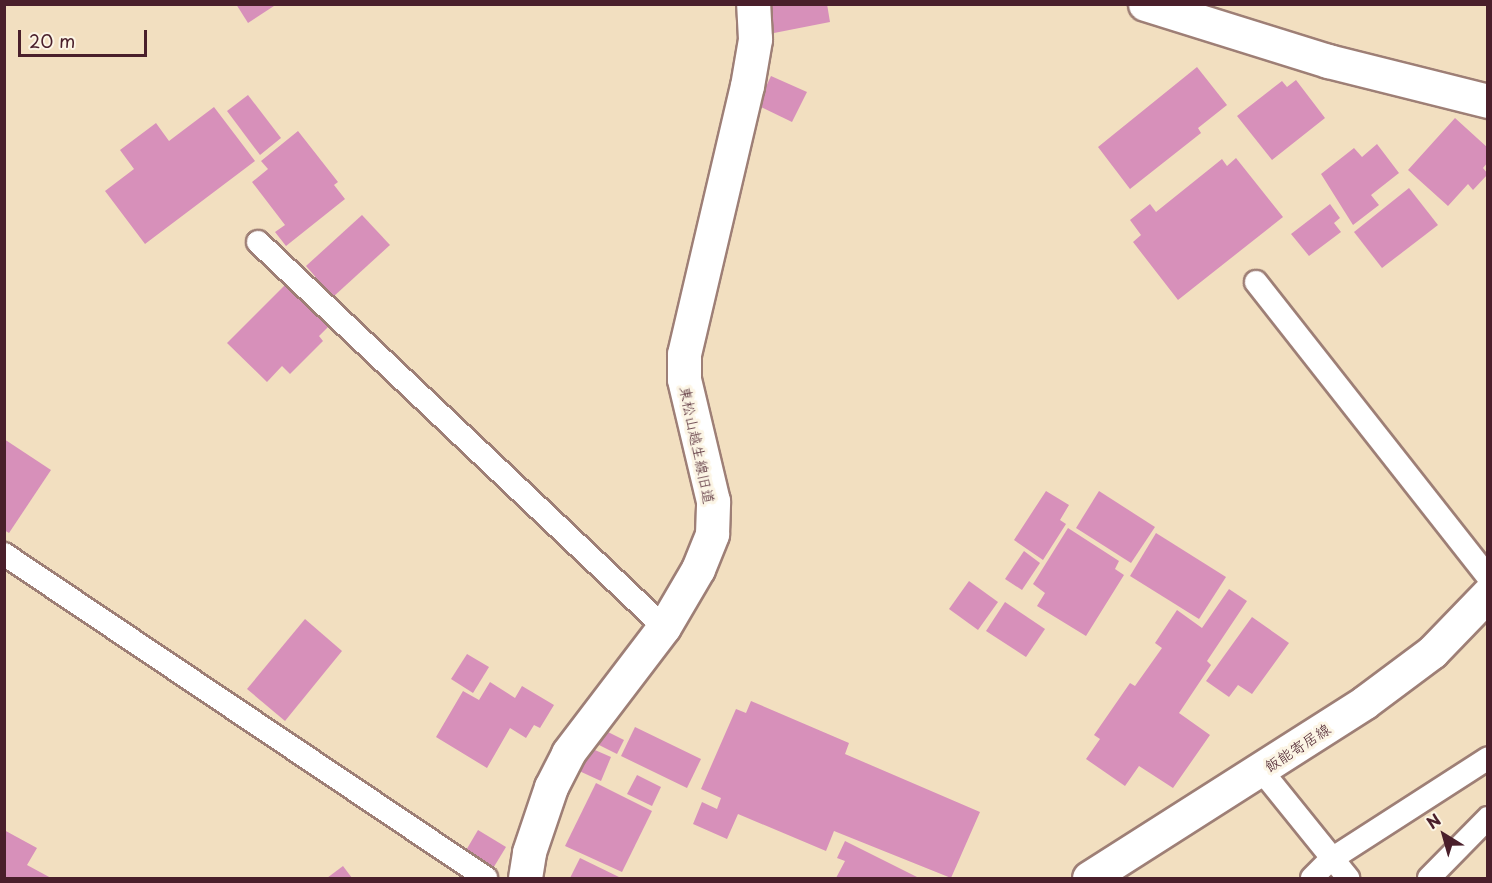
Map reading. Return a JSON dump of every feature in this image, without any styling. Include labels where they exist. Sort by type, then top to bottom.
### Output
[{"type":"street","name":"東松山越生線旧道","points":[[525,879],[529,852],[551,786],[568,753],[664,627],[698,569],[712,534],[712,501],[684,379],[684,354],[747,86],[755,39],[753,4]]},
{"type":"street","points":[[1145,4],[1328,61],[1488,101]]},
{"type":"street","name":"飯能寄居線","points":[[1089,879],[1365,702],[1432,652],[1488,594]]},
{"type":"lane","points":[[258,242],[664,627]]},
{"type":"lane","points":[[1256,282],[1488,578]]},
{"type":"lane","points":[[4,554],[486,879]]},
{"type":"lane","points":[[1312,879],[1330,860],[1488,758]]},
{"type":"lane","points":[[1261,770],[1330,860],[1348,879]]},
{"type":"lane","points":[[1429,879],[1488,818]]},
{"type":"building","points":[[236,4],[277,4],[248,23]]},
{"type":"building","points":[[769,4],[827,4],[830,22],[774,33]]},
{"type":"building","points":[[1197,67],[1227,105],[1198,128],[1201,133],[1130,189],[1098,147]]},
{"type":"building","points":[[771,76],[807,92],[792,122],[757,105]]},
{"type":"building","points":[[1296,80],[1325,118],[1272,160],[1237,116],[1282,81],[1287,87]]},
{"type":"building","points":[[248,95],[281,138],[260,155],[227,111]]},
{"type":"building","points":[[214,107],[255,161],[145,244],[105,191],[134,169],[120,150],[156,123],[169,141]]},
{"type":"building","points":[[1455,118],[1488,148],[1488,162],[1483,168],[1488,174],[1473,190],[1468,184],[1448,206],[1408,170]]},
{"type":"building","points":[[298,131],[338,182],[334,185],[345,199],[286,246],[275,232],[285,225],[252,182],[268,169],[261,161]]},
{"type":"building","points":[[1377,144],[1399,173],[1371,195],[1379,205],[1353,225],[1321,174],[1354,148],[1362,157]]},
{"type":"building","points":[[1236,158],[1283,217],[1178,300],[1133,242],[1141,235],[1130,220],[1150,204],[1156,212],[1222,159],[1227,166]]},
{"type":"building","points":[[1409,188],[1438,225],[1382,268],[1354,232]]},
{"type":"building","points":[[1330,204],[1340,218],[1334,223],[1341,232],[1309,256],[1291,234]]},
{"type":"building","points":[[362,215],[390,245],[333,297],[306,266]]},
{"type":"building","points":[[285,285],[328,327],[319,336],[323,341],[290,374],[282,366],[267,382],[227,343]]},
{"type":"building","points":[[4,439],[51,470],[9,533],[4,530]]},
{"type":"building","points":[[1046,491],[1069,505],[1060,520],[1066,524],[1043,560],[1014,540]]},
{"type":"building","points":[[1099,491],[1155,527],[1131,563],[1076,528]]},
{"type":"building","points":[[1068,528],[1119,561],[1115,569],[1124,575],[1086,636],[1037,606],[1045,593],[1033,584]]},
{"type":"building","points":[[1156,533],[1226,577],[1199,619],[1130,576]]},
{"type":"building","points":[[1024,551],[1040,563],[1022,590],[1005,579]]},
{"type":"building","points":[[969,581],[998,602],[978,630],[949,609]]},
{"type":"building","points":[[1229,589],[1247,601],[1207,661],[1211,665],[1179,713],[1210,735],[1173,788],[1139,766],[1125,786],[1086,759],[1100,739],[1094,735],[1130,683],[1135,686],[1162,648],[1155,643],[1177,610],[1202,628]]},
{"type":"building","points":[[1005,602],[1045,629],[1026,657],[986,631]]},
{"type":"building","points":[[1252,617],[1289,643],[1252,694],[1238,685],[1229,697],[1206,681]]},
{"type":"building","points":[[305,619],[342,651],[285,721],[247,689]]},
{"type":"building","points":[[467,654],[489,667],[473,693],[451,679]]},
{"type":"building","points":[[490,682],[515,698],[522,686],[554,705],[540,728],[534,725],[526,738],[510,728],[487,768],[436,737],[463,691],[479,700]]},
{"type":"building","points":[[751,701],[849,743],[845,754],[980,812],[951,878],[834,831],[826,851],[738,814],[727,839],[693,824],[702,802],[717,809],[721,798],[701,789],[736,709],[746,713]]},
{"type":"building","points":[[635,727],[701,759],[687,788],[621,756]]},
{"type":"building","points":[[600,728],[624,740],[617,754],[593,742]]},
{"type":"building","points":[[588,747],[611,757],[601,781],[577,770]]},
{"type":"building","points":[[637,775],[661,787],[652,806],[627,794]]},
{"type":"building","points":[[596,783],[652,811],[622,872],[565,846]]},
{"type":"building","points":[[4,830],[37,848],[27,865],[51,878],[4,878]]},
{"type":"building","points":[[478,830],[506,847],[492,870],[465,852]]},
{"type":"building","points":[[845,841],[917,877],[836,878],[845,861],[837,858]]},
{"type":"building","points":[[580,858],[621,878],[570,878]]},
{"type":"building","points":[[343,866],[352,878],[327,878]]}]
